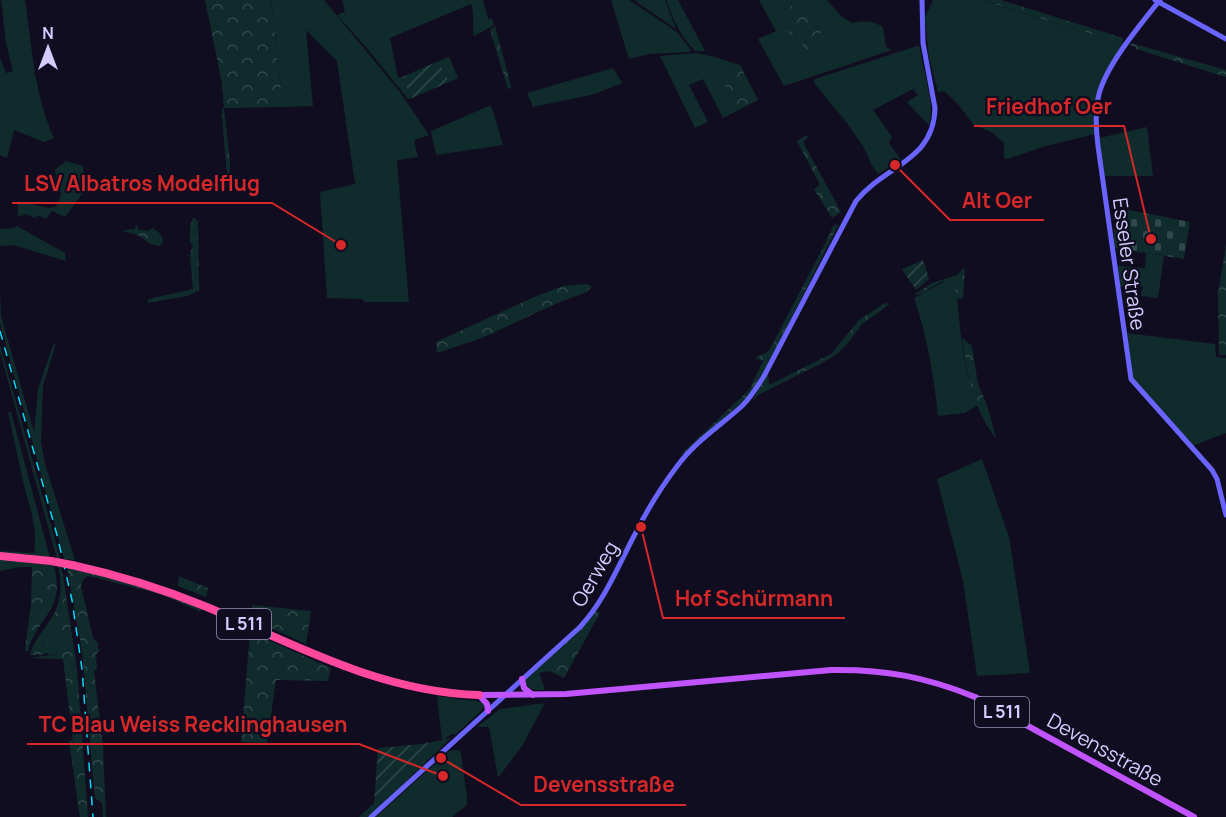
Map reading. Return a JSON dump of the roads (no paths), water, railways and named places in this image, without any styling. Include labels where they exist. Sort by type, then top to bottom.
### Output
[{"type":"highway","name":"L 511","points":[[0,556],[51,561],[120,576],[164,590],[308,653],[356,671],[423,688],[479,695]]},
{"type":"main road","name":"Devensstraße","points":[[504,696],[831,670],[858,669],[906,675],[943,684],[975,697],[1194,817]]},
{"type":"main road","points":[[522,679],[524,688],[534,695]]},
{"type":"main road","points":[[479,695],[485,701],[488,711]]},
{"type":"main road","name":"L 511","points":[[479,695],[504,696]]},
{"type":"street","name":"Oerweg","points":[[372,817],[580,627],[595,610],[611,584],[639,526],[679,465],[701,439],[742,406],[753,394],[849,213],[865,190],[922,148],[931,132],[935,108],[923,43],[922,0]]},
{"type":"street","points":[[1158,0],[1226,39]]},
{"type":"street","name":"Esseler Straße","points":[[1158,0],[1114,61],[1099,94],[1096,135],[1131,379],[1212,471],[1217,479],[1226,515]]},
{"type":"railway","points":[[0,331],[57,535],[72,600],[82,669],[93,817]]},
{"type":"place","name":"Alt Oer","points":[[895,165]]},
{"type":"place","name":"Friedhof Oer","points":[[1151,239]]},
{"type":"place","name":"LSV Albatros Modelflug","points":[[341,245]]},
{"type":"place","name":"Hof Schürmann","points":[[641,527]]},
{"type":"place","name":"Devensstraße","points":[[441,758]]},
{"type":"place","name":"TC Blau Weiss Recklinghausen","points":[[443,776]]}]
